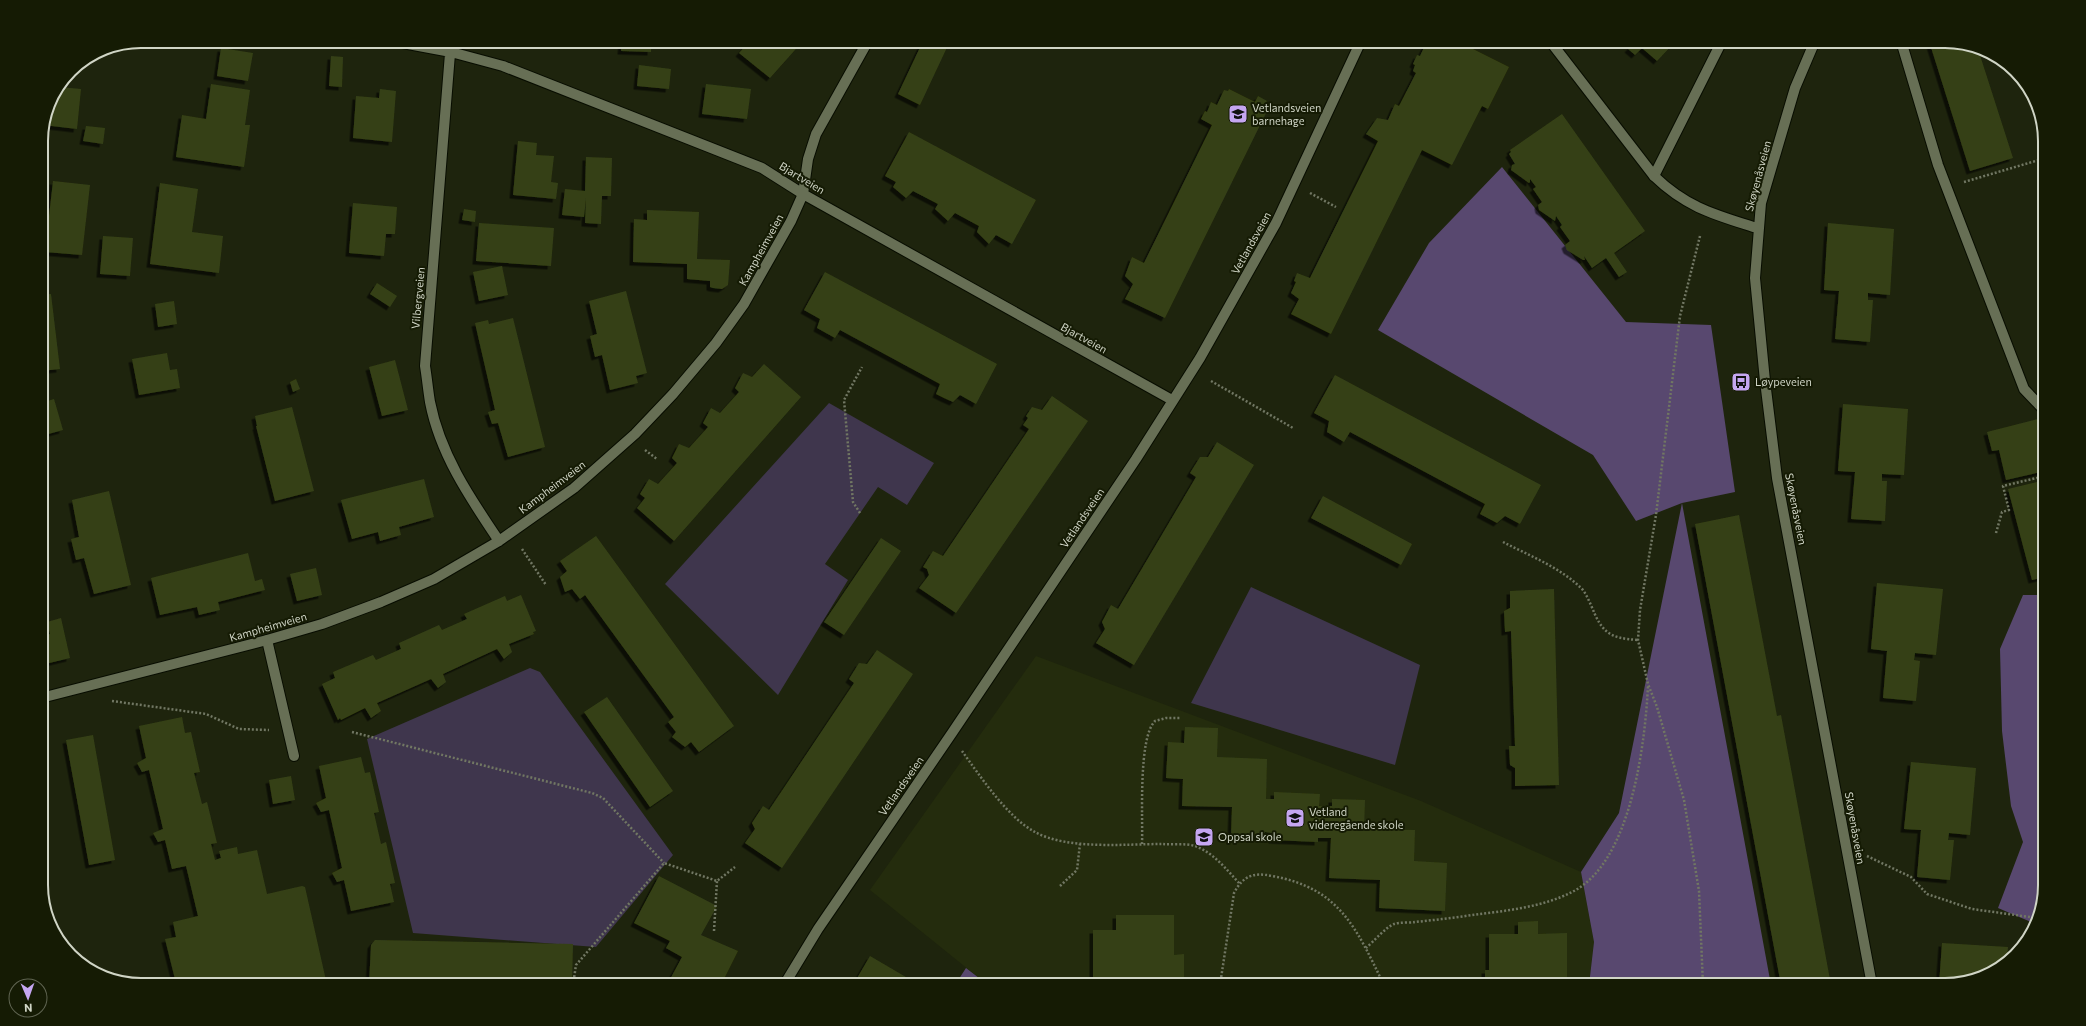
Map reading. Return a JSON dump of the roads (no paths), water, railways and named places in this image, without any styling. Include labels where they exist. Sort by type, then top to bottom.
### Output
[{"type":"street","name":"Bjartveien","points":[[429,48],[503,66],[762,168],[803,194],[1172,400]]},
{"type":"street","name":"Vilbergveien","points":[[450,48],[425,366],[430,403],[444,448],[467,493],[499,541]]},
{"type":"street","name":"Kampheimveien","points":[[48,696],[267,640],[322,624],[434,579],[499,541],[574,488],[636,434],[673,394],[716,343],[744,304],[791,221],[803,194],[808,158],[816,134],[864,48]]},
{"type":"street","name":"Vetlandsveien","points":[[788,978],[818,929],[1136,459],[1200,358],[1276,223],[1358,48]]},
{"type":"street","points":[[1555,48],[1654,176],[1663,185],[1696,208],[1758,228]]},
{"type":"street","points":[[1654,176],[1718,48]]},
{"type":"street","name":"Skøyenåsveien","points":[[1812,48],[1795,88],[1761,203],[1755,278],[1776,470],[1871,978]]},
{"type":"street","points":[[1902,48],[1946,187],[2024,389],[2038,404]]},
{"type":"street","points":[[267,640],[294,756]]},
{"type":"place","name":"Vetlandsveien barnehage","points":[[1238,114]]},
{"type":"place","name":"Løypeveien","points":[[1741,382]]},
{"type":"place","name":"Vetland videregående skole","points":[[1295,818]]},
{"type":"place","name":"Oppsal skole","points":[[1204,837]]}]
